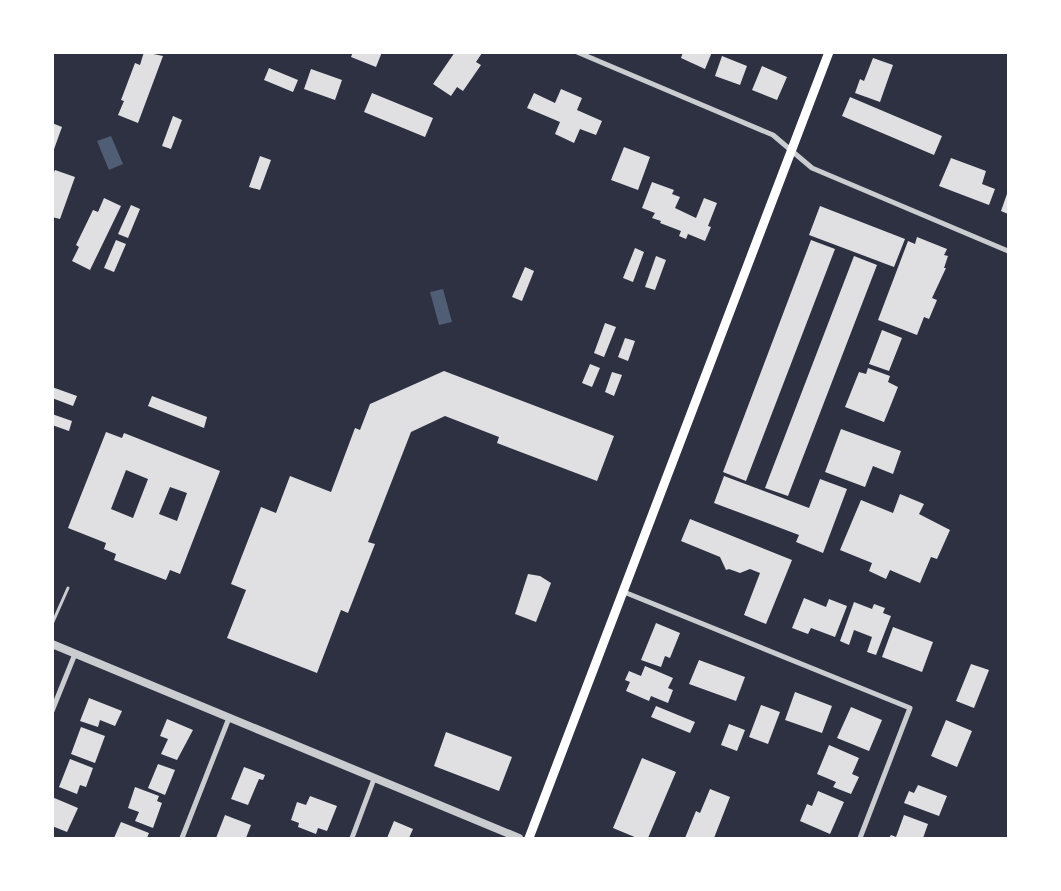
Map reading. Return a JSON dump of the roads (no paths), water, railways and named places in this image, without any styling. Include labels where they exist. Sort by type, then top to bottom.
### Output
[{"type":"main road","points":[[529,838],[829,52]]},
{"type":"street","points":[[578,52],[770,134],[812,168],[1008,251]]},
{"type":"street","points":[[624,592],[910,708],[860,838]]},
{"type":"street","points":[[52,644],[518,838]]},
{"type":"street","points":[[52,711],[75,654]]},
{"type":"street","points":[[182,838],[229,718]]},
{"type":"street","points":[[352,838],[374,779]]},
{"type":"lane","points":[[52,624],[68,588]]},
{"type":"water","points":[[111,136],[123,164],[109,170],[97,141]]},
{"type":"water","points":[[443,289],[452,322],[439,325],[430,292]]}]
